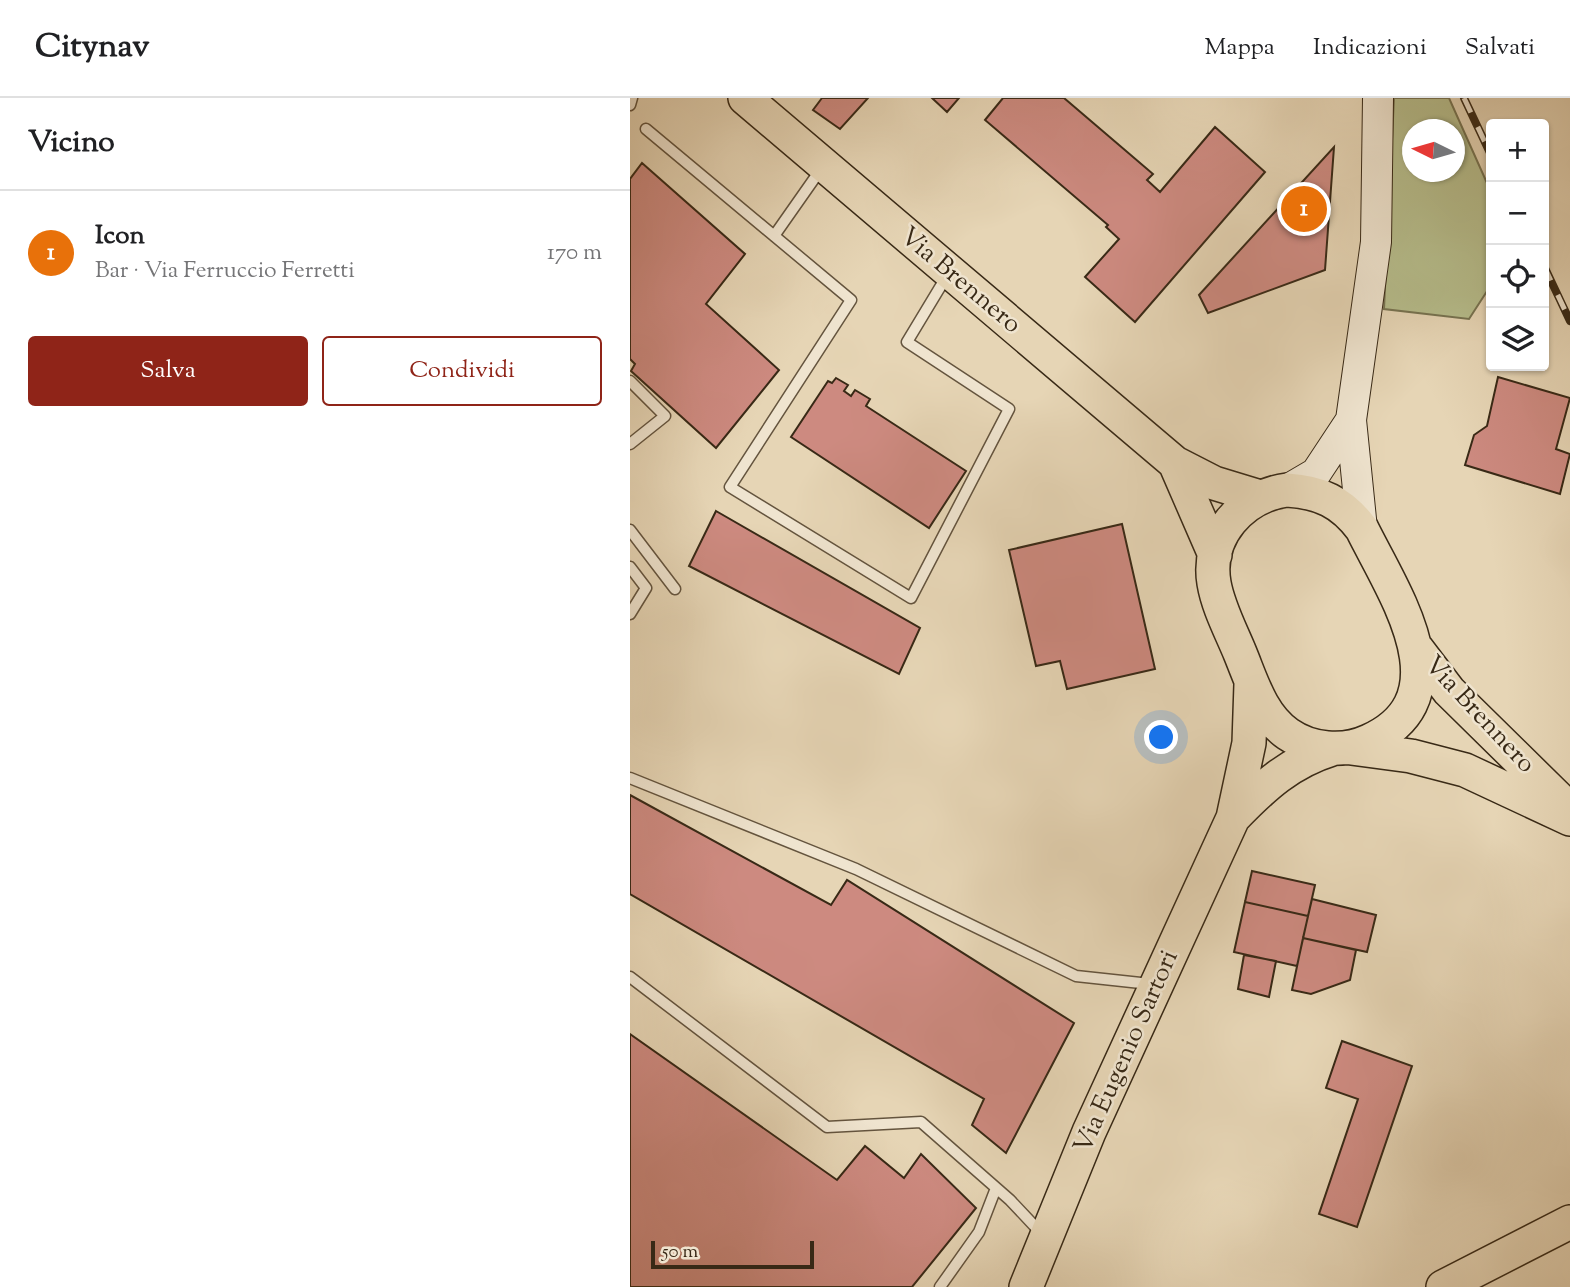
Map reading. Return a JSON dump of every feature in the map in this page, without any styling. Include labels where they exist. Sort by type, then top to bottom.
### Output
[{"type":"main road","name":"Via Brennero","points":[[745,98],[1175,463],[1214,483],[1273,494]]},
{"type":"main road","points":[[1362,529],[1351,420],[1376,242],[1378,98]]},
{"type":"main road","points":[[1273,494],[1309,491],[1333,500],[1346,510],[1362,529],[1411,630],[1417,649],[1418,680],[1402,716],[1377,738],[1340,748],[1300,741],[1281,729],[1267,713],[1251,681],[1217,597],[1214,583],[1214,555],[1230,520],[1273,494],[1316,473],[1351,420]]},
{"type":"main road","name":"Via Brennero","points":[[1175,463],[1214,555]]},
{"type":"main road","name":"Via Brennero","points":[[1417,649],[1456,699],[1570,810]]},
{"type":"main road","name":"Via Eugenio Sartori","points":[[1026,1287],[1089,1132],[1233,818],[1249,743],[1251,681]]},
{"type":"main road","name":"Via Brennero","points":[[1340,748],[1411,756],[1465,770],[1570,819]]},
{"type":"main road","name":"Via Eugenio Sartori","points":[[1233,818],[1279,774],[1305,758],[1340,748]]},
{"type":"main road","points":[[1443,1287],[1570,1222]]},
{"type":"lane","points":[[630,105],[632,98]]},
{"type":"lane","points":[[646,129],[851,300],[730,487],[911,598],[1009,409],[907,342],[949,271]]},
{"type":"lane","points":[[774,236],[823,166]]},
{"type":"lane","points":[[630,381],[665,416],[630,444]]},
{"type":"lane","points":[[630,530],[675,589]]},
{"type":"lane","points":[[630,567],[646,588],[630,614]]},
{"type":"lane","points":[[630,778],[856,869],[1076,976],[1157,985]]},
{"type":"lane","points":[[630,977],[827,1127],[922,1122],[996,1188],[1046,1238]]},
{"type":"lane","points":[[940,1287],[979,1232],[996,1188]]},
{"type":"green space","points":[[1394,98],[1449,98],[1458,119],[1402,119],[1402,182],[1465,182],[1465,134],[1486,181],[1486,293],[1469,319],[1384,309]]},
{"type":"building","points":[[822,98],[868,98],[840,129],[813,110]]},
{"type":"building","points":[[932,98],[959,98],[947,112]]},
{"type":"building","points":[[1003,98],[1064,98],[1153,174],[1147,180],[1160,192],[1215,127],[1265,172],[1135,322],[1085,277],[1119,239],[1106,227],[1108,225],[985,120]]},
{"type":"building","points":[[1334,147],[1325,270],[1208,313],[1199,295]]},
{"type":"building","points":[[642,163],[745,254],[706,304],[779,370],[716,448],[631,371],[635,364],[630,359],[630,179]]},
{"type":"building","points":[[1498,377],[1570,398],[1556,449],[1570,454],[1560,494],[1465,465],[1474,435],[1487,426]]},
{"type":"building","points":[[836,378],[848,385],[844,391],[851,396],[855,390],[870,399],[866,406],[966,471],[929,528],[791,437],[828,381],[832,383]]},
{"type":"building","points":[[716,511],[920,628],[899,674],[689,566]]},
{"type":"building","points":[[1122,524],[1155,669],[1067,689],[1060,661],[1036,666],[1009,550]]},
{"type":"building","points":[[630,795],[831,905],[847,880],[1074,1023],[1006,1153],[972,1125],[984,1099],[630,894]]},
{"type":"building","points":[[1252,871],[1315,885],[1308,916],[1245,902]]},
{"type":"building","points":[[1312,899],[1376,915],[1367,952],[1303,938]]},
{"type":"building","points":[[1245,902],[1308,916],[1297,966],[1234,952]]},
{"type":"building","points":[[1303,938],[1356,950],[1350,980],[1311,994],[1292,990]]},
{"type":"building","points":[[1244,955],[1276,961],[1269,997],[1238,989]]},
{"type":"building","points":[[630,1034],[837,1180],[865,1146],[904,1178],[921,1154],[976,1208],[912,1287],[630,1287]]},
{"type":"building","points":[[1342,1041],[1412,1066],[1357,1227],[1319,1214],[1358,1099],[1326,1088]]},
{"type":"railway","points":[[1464,98],[1486,144]]},
{"type":"railway","points":[[1549,277],[1570,321]]},
{"type":"place","name":"Icon","points":[[1304,209]]}]
